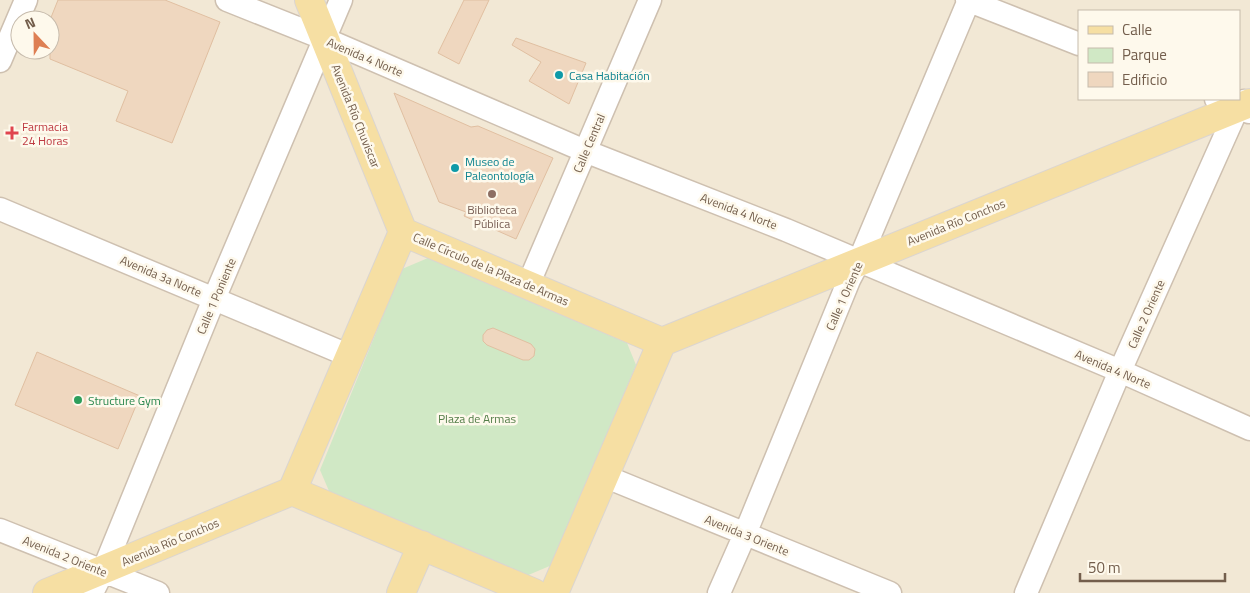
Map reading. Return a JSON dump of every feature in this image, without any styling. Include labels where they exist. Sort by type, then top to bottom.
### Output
[{"type":"main road","name":"Avenida Río Chuviscar","points":[[309,0],[403,232]]},
{"type":"main road","name":"Avenida Río Conchos","points":[[662,342],[1241,103]]},
{"type":"main road","name":"Calle Círculo de la Plaza de Armas","points":[[292,491],[403,232],[662,342]]},
{"type":"main road","points":[[554,593],[662,342]]},
{"type":"main road","name":"Avenida Río Conchos","points":[[47,593],[98,582],[292,491]]},
{"type":"main road","points":[[292,491],[534,593]]},
{"type":"main road","points":[[402,593],[422,545]]},
{"type":"street","points":[[0,61],[26,0]]},
{"type":"street","name":"Avenida 4 Norte","points":[[227,0],[585,151],[786,230],[1250,428]]},
{"type":"street","name":"Calle 1 Poniente","points":[[98,582],[214,299],[341,0]]},
{"type":"street","name":"Calle Central","points":[[528,285],[650,0]]},
{"type":"street","points":[[968,0],[1078,44]]},
{"type":"street","name":"Calle 1 Oriente","points":[[719,593],[968,0]]},
{"type":"street","name":"Calle 2 Oriente","points":[[1026,593],[1120,371],[1241,103]]},
{"type":"street","name":"Avenida 3a Norte","points":[[0,209],[350,356]]},
{"type":"street","name":"Avenida 3 Oriente","points":[[604,476],[890,593]]},
{"type":"street","name":"Avenida 2 Oriente","points":[[0,530],[98,582],[158,593]]},
{"type":"shaded area","points":[[0,0],[1250,0],[1250,593],[0,593]]},
{"type":"green space","name":"Plaza de Armas","points":[[428,258],[627,343],[636,365],[552,565],[526,576],[329,491],[320,470],[402,269]]},
{"type":"building","points":[[58,0],[165,0],[220,22],[172,143],[116,121],[128,91],[52,60],[60,60],[60,10],[54,10]]},
{"type":"building","points":[[464,0],[489,0],[459,64],[438,53]]},
{"type":"building","name":"Casa Habitación","points":[[516,38],[586,63],[569,104],[529,81],[541,62],[512,45]]},
{"type":"building","points":[[394,93],[471,127],[478,126],[553,158],[516,239],[464,216],[466,212],[439,202]]},
{"type":"building","points":[[493,328],[531,344],[535,349],[534,356],[529,360],[523,360],[487,345],[483,341],[483,335],[487,330]]},
{"type":"building","name":"Structure Gym","points":[[37,352],[140,396],[118,449],[15,405]]},
{"type":"place","name":"Casa Habitación","points":[[559,75]]},
{"type":"place","name":"Farmacia 24 Horas","points":[[12,133]]},
{"type":"place","name":"Museo de Paleontología","points":[[455,168]]},
{"type":"place","name":"Biblioteca Pública","points":[[492,194]]},
{"type":"place","name":"Structure Gym","points":[[78,400]]}]
